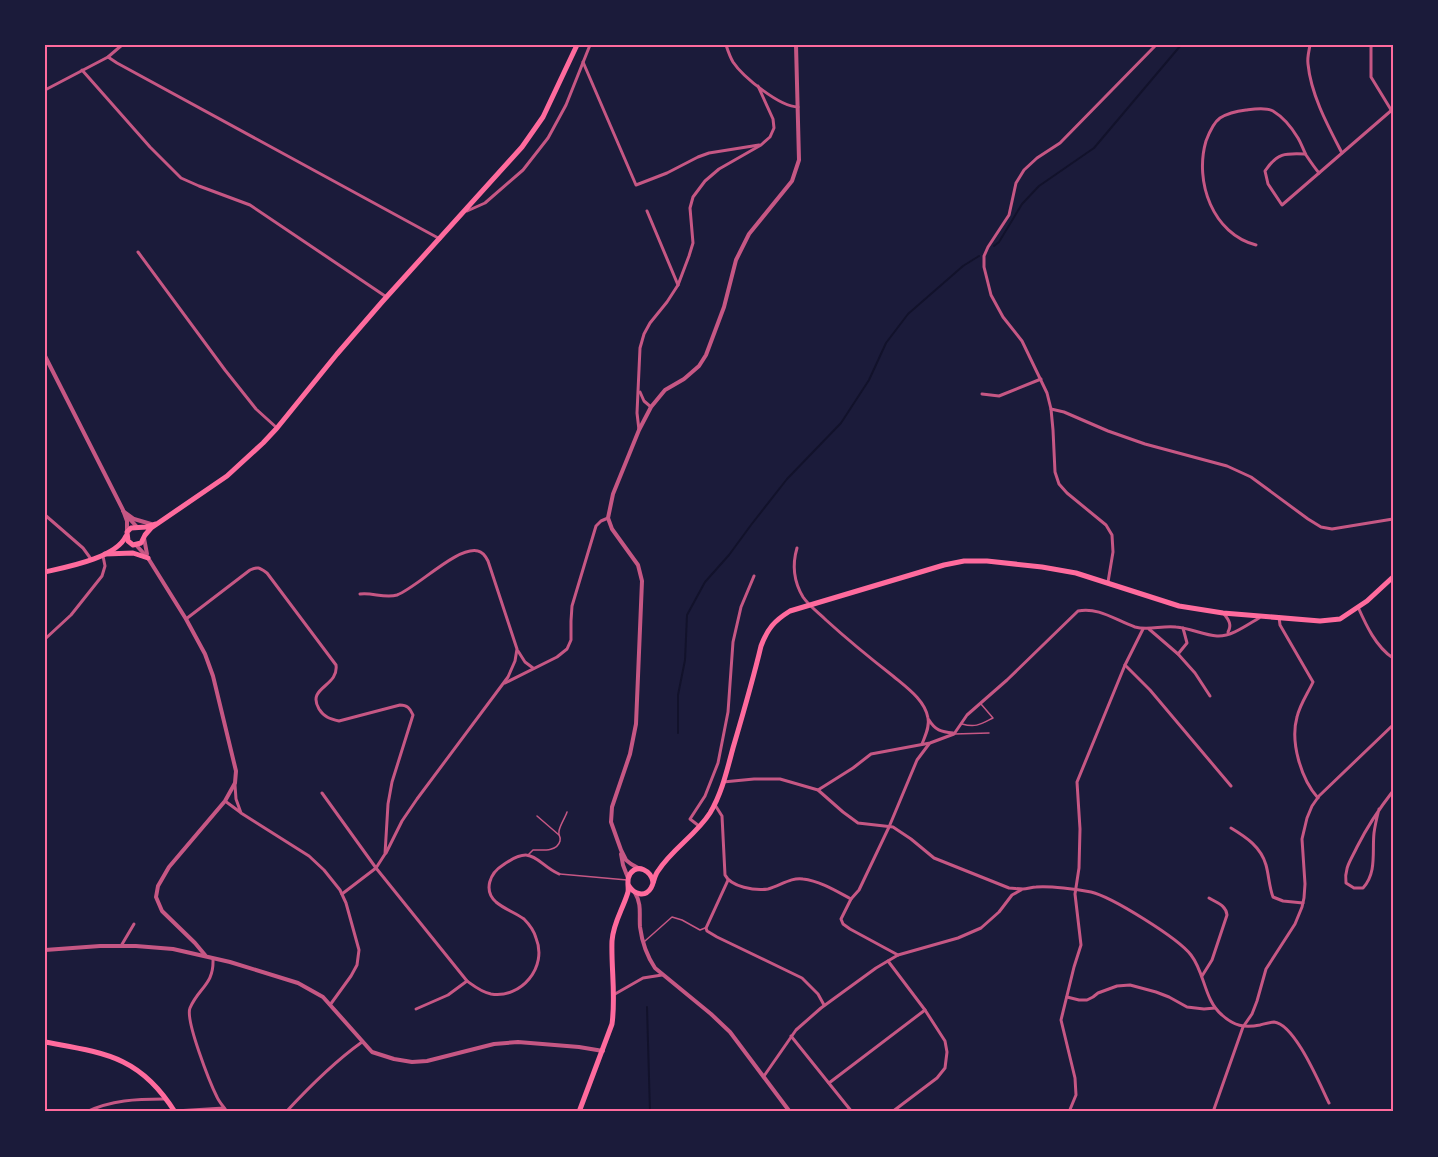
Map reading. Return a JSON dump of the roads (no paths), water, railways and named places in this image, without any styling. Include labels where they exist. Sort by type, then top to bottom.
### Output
[{"type":"main road","points":[[45,572],[91,559],[124,544],[141,543],[156,524],[209,489],[257,449],[278,428],[387,297],[512,159],[543,117],[577,45]]},
{"type":"main road","points":[[117,547],[124,541],[131,528],[156,524]]},
{"type":"main road","points":[[137,527],[142,530],[144,537]]},
{"type":"main road","points":[[127,534],[128,541],[134,545]]},
{"type":"main road","points":[[103,554],[133,553],[148,558]]},
{"type":"main road","points":[[622,907],[629,896],[634,893],[647,892],[664,862],[708,816],[715,805],[761,646],[767,632],[790,611],[964,561],[987,561],[1076,573],[1179,606],[1223,613],[1320,621],[1340,619],[1393,577]]},
{"type":"main road","points":[[579,1112],[612,1024],[614,995],[612,940],[628,882],[633,871],[657,867],[664,862]]},
{"type":"main road","points":[[642,869],[651,874],[653,882]]},
{"type":"main road","points":[[628,882],[634,893]]},
{"type":"main road","points":[[45,1042],[97,1051],[120,1059],[147,1077],[175,1112]]},
{"type":"street","points":[[45,90],[108,57],[122,45]]},
{"type":"street","points":[[465,211],[486,203],[523,170],[548,138],[566,105],[590,45]]},
{"type":"street","points":[[726,45],[734,63],[758,86],[776,100],[798,107]]},
{"type":"street","points":[[642,869],[626,860],[611,822],[612,807],[630,754],[636,724],[642,581],[638,565],[612,529],[608,518],[613,494],[651,407],[665,390],[699,366],[706,355],[724,307],[736,260],[749,234],[792,181],[799,160],[796,45]]},
{"type":"street","points":[[1108,582],[1113,552],[1112,535],[1106,525],[1059,484],[1055,472],[1051,409],[1047,393],[1022,341],[1003,317],[991,295],[986,281],[984,256],[1009,215],[1016,183],[1024,170],[1037,158],[1060,143],[1156,45]]},
{"type":"street","points":[[1310,45],[1308,61],[1311,82],[1319,105],[1342,153]]},
{"type":"street","points":[[1305,154],[1280,155],[1270,163],[1265,171],[1268,184],[1282,205],[1393,111],[1371,77],[1372,45]]},
{"type":"street","points":[[108,57],[440,238]]},
{"type":"street","points":[[583,62],[636,185],[709,153],[761,145]]},
{"type":"street","points":[[82,70],[150,147],[181,178],[250,205],[387,297]]},
{"type":"street","points":[[639,430],[637,413],[640,348],[650,323],[678,285],[689,256],[693,243],[690,208],[693,197],[705,181],[719,169],[761,145],[774,128],[773,119],[758,86]]},
{"type":"street","points":[[1256,245],[1236,237],[1215,214],[1207,197],[1202,175],[1204,150],[1209,132],[1220,119],[1236,112],[1256,108],[1271,110],[1287,123],[1297,136],[1305,154],[1319,173]]},
{"type":"street","points":[[647,212],[678,285]]},
{"type":"street","points":[[138,252],[256,409],[278,428]]},
{"type":"street","points":[[45,356],[123,510],[127,521],[127,534]]},
{"type":"street","points":[[982,394],[999,396],[1041,379]]},
{"type":"street","points":[[639,388],[641,397],[651,407]]},
{"type":"street","points":[[1051,409],[1145,444],[1227,466],[1251,477],[1321,527],[1332,529],[1393,519]]},
{"type":"street","points":[[123,510],[134,519],[156,524]]},
{"type":"street","points":[[123,510],[137,527]]},
{"type":"street","points":[[45,515],[83,548],[91,559]]},
{"type":"street","points":[[503,683],[557,657],[567,649],[571,640],[572,606],[596,526],[608,518]]},
{"type":"street","points":[[144,537],[148,558]]},
{"type":"street","points":[[134,545],[148,558],[205,654],[213,676],[236,771],[236,799],[241,813]]},
{"type":"street","points":[[797,549],[793,568],[803,597],[850,642],[909,689],[925,708],[933,726],[940,732],[954,734]]},
{"type":"street","points":[[360,594],[367,592],[388,596],[397,594],[454,557],[467,551],[479,551],[488,561],[518,649],[525,662],[534,668]]},
{"type":"street","points":[[45,639],[71,615],[102,576],[105,566],[103,554]]},
{"type":"street","points":[[186,619],[250,570],[260,567],[267,573],[336,665],[335,678],[317,695],[316,704],[321,712],[329,719],[339,721],[400,705],[406,705],[411,710],[413,714],[392,782],[388,804],[385,854]]},
{"type":"street","points":[[699,826],[690,819],[705,796],[718,763],[728,712],[733,642],[741,607],[754,576]]},
{"type":"street","points":[[1358,607],[1375,639],[1393,658]]},
{"type":"street","points":[[818,790],[871,754],[930,743],[954,734],[967,715],[1007,680],[1078,611],[1096,610],[1124,623],[1145,629],[1178,654],[1195,673],[1210,696]]},
{"type":"street","points":[[1223,613],[1230,626],[1227,634]]},
{"type":"street","points":[[1145,629],[1174,626],[1218,636],[1238,630],[1262,616]]},
{"type":"street","points":[[1279,617],[1280,625],[1313,682],[1296,718],[1295,738],[1302,771],[1310,789],[1318,798]]},
{"type":"street","points":[[1178,654],[1186,643],[1183,628]]},
{"type":"street","points":[[1069,1112],[1076,1095],[1075,1078],[1061,1020],[1081,945],[1075,890],[1079,868],[1080,829],[1077,782],[1125,665],[1145,629]]},
{"type":"street","points":[[342,894],[376,868],[402,820],[508,677],[518,649]]},
{"type":"street","points":[[1125,665],[1150,690],[1230,786]]},
{"type":"street","points":[[922,744],[929,719]]},
{"type":"street","points":[[1212,1112],[1242,1027],[1252,1014],[1266,969],[1295,924],[1303,903],[1305,884],[1302,839],[1312,806],[1391,730],[1393,725]]},
{"type":"street","points":[[898,955],[843,924],[841,919],[851,899],[859,890],[917,760],[930,743]]},
{"type":"street","points":[[723,782],[780,779],[818,790],[858,823],[893,827],[934,858],[1009,888],[1037,887],[1075,890],[1108,898],[1171,937],[1191,955],[1202,976],[1209,997],[1222,1016],[1242,1027],[1274,1022],[1286,1027],[1300,1046],[1329,1103]]},
{"type":"street","points":[[205,956],[162,911],[156,897],[158,886],[169,867],[225,801],[235,783]]},
{"type":"street","points":[[1379,809],[1374,833],[1372,872],[1368,883],[1363,888],[1354,888],[1346,883],[1345,874],[1348,864],[1362,835],[1379,809],[1393,791]]},
{"type":"street","points":[[322,793],[376,868],[467,981],[484,992],[503,994],[514,991],[526,983],[534,975],[539,952],[537,940],[531,928],[523,919],[496,902],[490,894],[489,883],[492,874],[513,858],[528,856],[533,856],[559,874]]},
{"type":"street","points":[[225,801],[309,856],[324,870],[342,894],[359,950],[357,965],[330,1005]]},
{"type":"street","points":[[715,805],[722,816],[725,875],[732,884],[766,889],[801,878],[833,889],[851,899]]},
{"type":"street","points":[[1231,828],[1244,835],[1261,854],[1266,865],[1269,888],[1274,897],[1283,901],[1303,903]]},
{"type":"street","points":[[621,850],[628,882]]},
{"type":"street","points":[[728,880],[706,928],[707,932],[802,978],[818,994],[824,1005]]},
{"type":"street","points":[[764,1076],[791,1036],[824,1005],[898,955],[958,938],[981,928],[999,912],[1012,895],[1022,889]]},
{"type":"street","points":[[640,907],[647,892]]},
{"type":"street","points":[[634,893],[639,900],[644,943],[649,959],[655,968],[730,1032],[790,1112]]},
{"type":"street","points":[[1202,976],[1212,960],[1227,915],[1224,907],[1209,898]]},
{"type":"street","points":[[121,946],[134,924]]},
{"type":"street","points":[[45,950],[100,946],[136,946],[173,950],[213,958],[298,983],[323,997],[372,1052],[394,1059],[412,1062],[427,1061],[458,1052],[510,1042],[603,1051]]},
{"type":"street","points":[[213,958],[214,971],[188,1011],[205,1066],[218,1099],[226,1110]]},
{"type":"street","points":[[888,961],[925,1010],[945,1041],[947,1052],[945,1068],[937,1078],[892,1112]]},
{"type":"street","points":[[614,995],[644,978],[662,975]]},
{"type":"street","points":[[416,1009],[448,994],[467,981]]},
{"type":"street","points":[[1067,997],[1086,1000],[1117,986],[1130,986],[1156,992],[1187,1007],[1215,1008]]},
{"type":"street","points":[[829,1083],[925,1010]]},
{"type":"street","points":[[791,1036],[852,1112]]},
{"type":"street","points":[[286,1112],[343,1056],[362,1042]]},
{"type":"street","points":[[86,1112],[118,1101],[166,1099]]},
{"type":"street","points":[[175,1112],[226,1110]]},
{"type":"lane","points":[[961,724],[971,726],[993,718],[980,703]]},
{"type":"lane","points":[[954,734],[989,733]]},
{"type":"lane","points":[[528,856],[533,850],[555,848],[559,843],[559,832],[567,812]]},
{"type":"lane","points":[[537,816],[560,836]]},
{"type":"lane","points":[[559,874],[628,882]]},
{"type":"lane","points":[[644,943],[672,917],[700,930],[706,928]]},
{"type":"waterway","points":[[994,246],[999,242],[1022,204],[1039,186],[1094,148],[1181,45]]},
{"type":"waterway","points":[[678,733],[678,695],[685,660],[687,615],[705,582],[729,555],[787,479],[841,423],[869,380],[886,343],[908,314],[963,266],[979,256]]},
{"type":"waterway","points":[[647,1007],[650,1112]]}]
